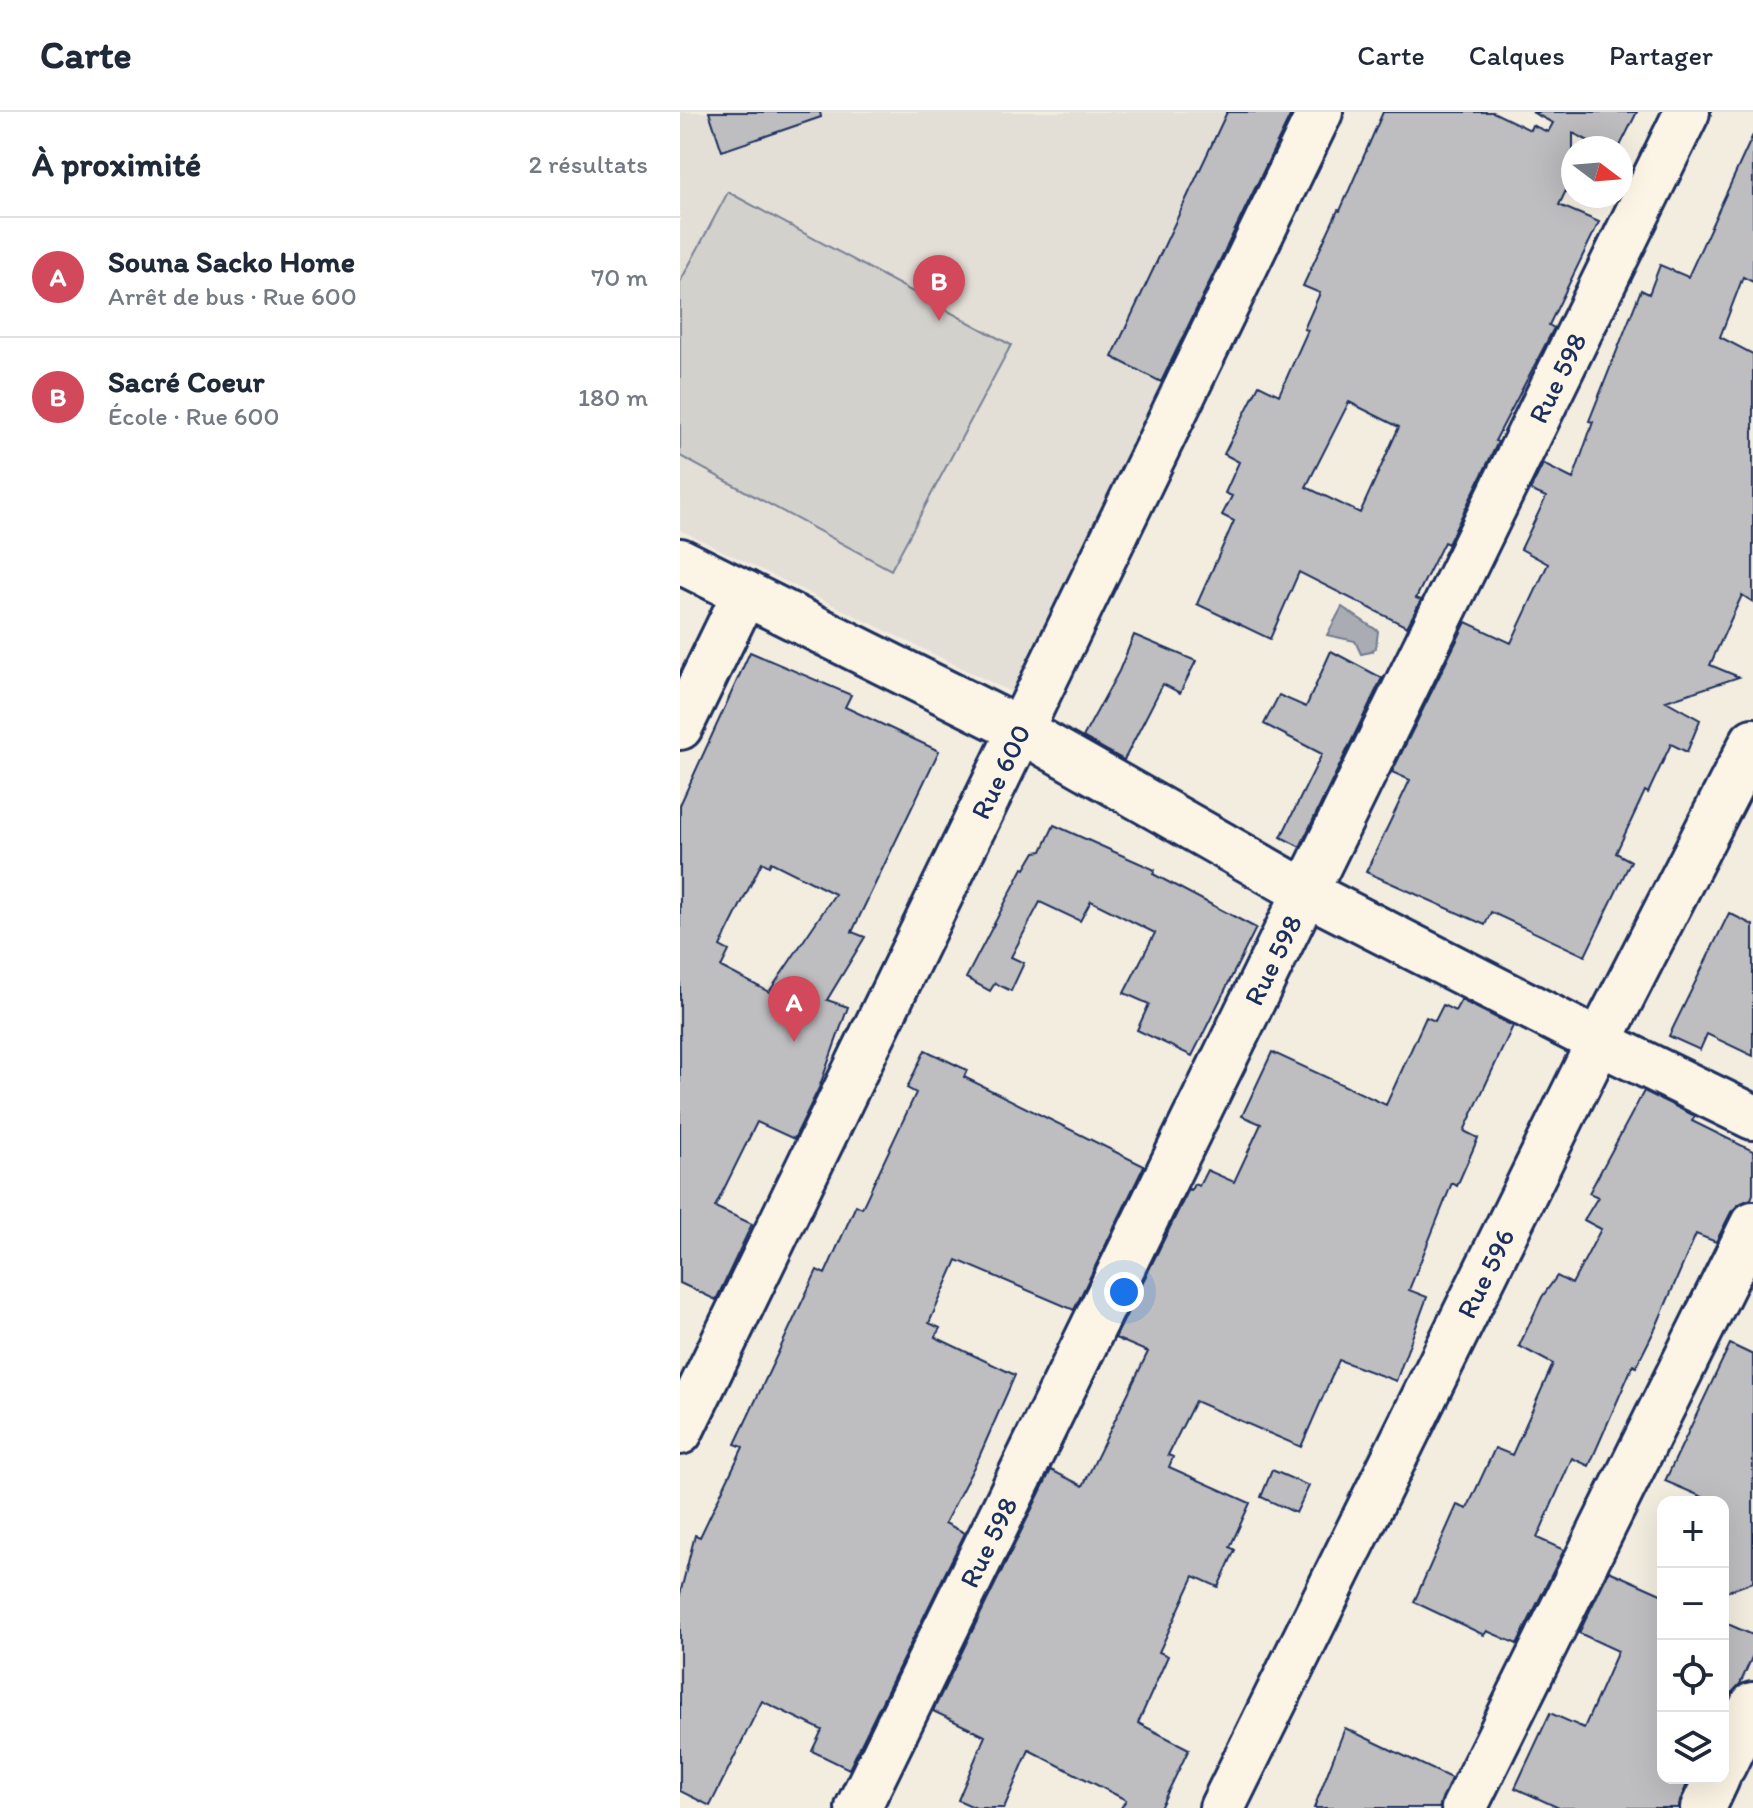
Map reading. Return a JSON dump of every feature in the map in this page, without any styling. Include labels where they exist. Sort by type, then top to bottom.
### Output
[{"type":"street","name":"Rue 600","points":[[680,1432],[1320,112]]},
{"type":"street","name":"Rue 598","points":[[858,1808],[1687,112]]},
{"type":"street","points":[[680,561],[1022,731],[1305,892],[1753,1117]]},
{"type":"street","points":[[680,727],[745,593]]},
{"type":"street","name":"Rue 596","points":[[1222,1808],[1599,1042],[1753,741]]},
{"type":"street","points":[[1464,1808],[1753,1224]]},
{"type":"street","points":[[1729,1754],[1753,1705]]},
{"type":"street","points":[[1703,1808],[1714,1784]]},
{"type":"shaded area","points":[[680,112],[1299,112],[1017,695],[680,530]]},
{"type":"shaded area","points":[[728,192],[1011,345],[891,570],[680,456],[680,282]]},
{"type":"shaded area","points":[[1342,607],[1378,631],[1376,647],[1371,652],[1361,654],[1355,641],[1327,635]]},
{"type":"building","points":[[709,112],[820,112],[821,117],[722,151]]},
{"type":"building","points":[[1227,112],[1292,112],[1161,382],[1112,357]]},
{"type":"building","points":[[1383,112],[1493,112],[1530,130],[1532,125],[1548,132],[1553,123],[1532,112],[1637,112],[1625,136],[1579,136],[1573,133],[1573,136],[1561,136],[1559,205],[1599,222],[1549,325],[1554,328],[1495,441],[1498,442],[1448,544],[1444,542],[1416,598],[1421,600],[1407,627],[1299,572],[1270,639],[1197,604],[1234,521],[1222,515],[1232,496],[1225,493],[1239,462],[1224,454],[1259,385],[1279,395],[1308,330],[1304,329],[1320,293],[1303,286]],"holes":[[[1349,402],[1399,427],[1360,513],[1306,487]]]},
{"type":"building","points":[[1753,135],[1753,282],[1743,277],[1720,337],[1753,354],[1753,602],[1742,595],[1710,665],[1739,677],[1666,701],[1700,720],[1687,752],[1671,744],[1648,793],[1645,791],[1616,853],[1631,861],[1585,956],[1491,912],[1485,925],[1366,872],[1410,780],[1392,772],[1466,622],[1511,643],[1548,564],[1521,549],[1546,497],[1530,490],[1543,464],[1573,479],[1593,422],[1589,421],[1641,290],[1649,294],[1660,265],[1688,277]]},
{"type":"building","points":[[1134,635],[1196,661],[1180,693],[1163,684],[1124,760],[1083,737],[1119,671]]},
{"type":"building","points":[[1331,651],[1382,678],[1300,847],[1281,837],[1322,754],[1264,724],[1279,695],[1306,707]]},
{"type":"building","points":[[750,652],[851,695],[845,707],[939,751],[852,932],[865,937],[827,1000],[848,1007],[819,1088],[794,1139],[757,1122],[715,1207],[752,1224],[716,1300],[680,1283],[680,805]],"holes":[[[762,862],[769,866],[771,862],[835,894],[769,992],[721,967],[729,951],[720,946]]]},
{"type":"building","points":[[1054,825],[1155,870],[1153,874],[1256,928],[1192,1056],[1137,1030],[1149,1004],[1124,993],[1155,933],[1091,901],[1080,921],[1040,902],[1011,957],[1024,963],[1011,991],[995,983],[990,991],[966,978],[1023,868],[1035,852],[1042,851]]},
{"type":"building","points":[[1729,913],[1753,925],[1753,1056],[1707,1034],[1700,1050],[1669,1036]]},
{"type":"building","points":[[1461,1000],[1513,1026],[1464,1131],[1478,1138],[1457,1186],[1452,1183],[1409,1290],[1427,1297],[1396,1381],[1339,1360],[1301,1447],[1195,1401],[1168,1455],[1173,1457],[1169,1467],[1250,1503],[1230,1547],[1235,1550],[1218,1587],[1194,1576],[1159,1652],[1168,1656],[1138,1723],[1189,1749],[1160,1808],[1121,1808],[1126,1800],[1029,1750],[1004,1808],[976,1808],[958,1800],[985,1736],[933,1711],[1051,1470],[1083,1486],[1148,1352],[1115,1338],[1189,1189],[1194,1184],[1199,1186],[1207,1170],[1234,1182],[1261,1124],[1242,1116],[1272,1052],[1386,1105],[1426,1017],[1435,1021],[1443,1005],[1455,1011]]},
{"type":"building","points":[[925,1050],[967,1070],[964,1077],[1144,1166],[1074,1310],[957,1260],[929,1323],[940,1328],[935,1337],[1015,1375],[979,1457],[945,1523],[965,1533],[849,1769],[812,1751],[822,1730],[762,1701],[710,1806],[680,1791],[680,1594],[695,1535],[700,1537],[743,1447],[735,1444],[817,1270],[825,1274],[856,1205],[862,1208],[916,1093],[907,1088]]},
{"type":"building","points":[[1644,1091],[1695,1116],[1692,1121],[1753,1151],[1753,1194],[1751,1199],[1731,1212],[1716,1242],[1696,1234],[1656,1327],[1636,1367],[1633,1365],[1589,1466],[1572,1458],[1537,1538],[1564,1550],[1517,1644],[1487,1631],[1484,1635],[1414,1602],[1457,1505],[1467,1509],[1495,1448],[1512,1455],[1553,1364],[1519,1346],[1542,1297],[1557,1276],[1572,1284],[1601,1229],[1584,1220],[1598,1197],[1589,1193]]},
{"type":"building","points":[[1730,1344],[1753,1355],[1753,1582],[1729,1591],[1729,1496],[1700,1496],[1665,1481]]},
{"type":"building","points":[[1272,1470],[1309,1486],[1296,1513],[1261,1497]]},
{"type":"building","points":[[1609,1571],[1657,1592],[1657,1784],[1687,1784],[1678,1808],[1559,1808],[1515,1788],[1550,1713],[1584,1728],[1618,1651],[1579,1633]]},
{"type":"building","points":[[1729,1625],[1753,1635],[1753,1655],[1740,1684],[1729,1698]]},
{"type":"building","points":[[1345,1728],[1451,1778],[1439,1808],[1314,1808]]},
{"type":"place","name":"Sacré Coeur","points":[[939,321]]},
{"type":"place","name":"Souna Sacko Home","points":[[794,1042]]}]
